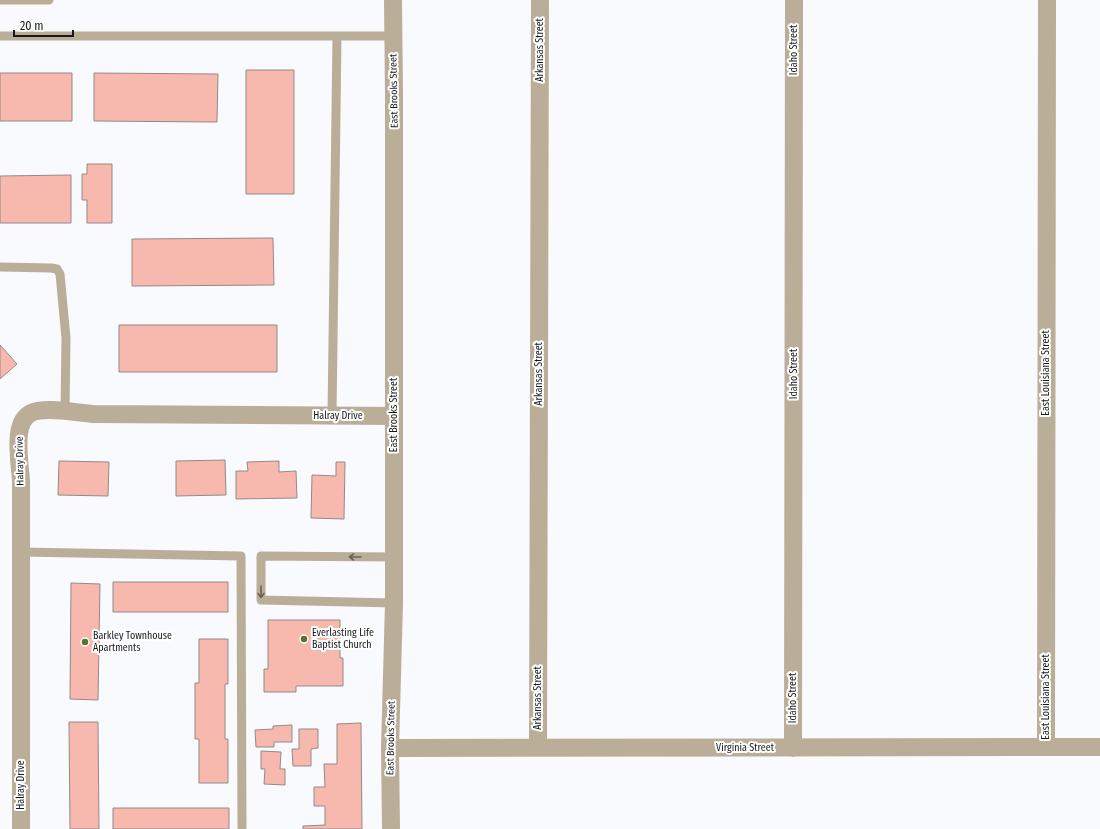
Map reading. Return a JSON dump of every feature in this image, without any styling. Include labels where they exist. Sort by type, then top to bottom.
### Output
[{"type":"street","name":"East Brooks Street","points":[[391,829],[390,748],[394,603],[393,0]]},
{"type":"street","name":"Arkansas Street","points":[[538,747],[540,0]]},
{"type":"street","name":"Idaho Street","points":[[793,748],[794,0]]},
{"type":"street","name":"East Louisiana Street","points":[[1046,746],[1047,0]]},
{"type":"street","name":"Halray Drive","points":[[21,829],[21,481],[19,442],[21,426],[24,418],[30,413],[39,411],[93,414],[394,416]]},
{"type":"street","name":"Virginia Street","points":[[390,748],[1100,747]]},
{"type":"lane","points":[[0,0],[49,0]]},
{"type":"lane","points":[[0,36],[393,36]]},
{"type":"lane","points":[[332,416],[336,36]]},
{"type":"lane","points":[[0,267],[57,268],[60,274],[66,338],[65,412]]},
{"type":"lane","points":[[21,552],[241,556],[242,829]]},
{"type":"lane","points":[[394,557],[261,556],[261,600],[394,603]]},
{"type":"building","points":[[246,70],[294,70],[294,194],[246,194]]},
{"type":"building","points":[[0,73],[72,73],[72,121],[0,121]]},
{"type":"building","points":[[94,73],[218,74],[217,122],[94,121]]},
{"type":"building","points":[[87,164],[112,164],[112,223],[87,223],[87,200],[82,200],[82,174],[87,174]]},
{"type":"building","points":[[71,175],[71,223],[0,223],[0,176]]},
{"type":"building","points":[[273,238],[274,285],[132,286],[132,239]]},
{"type":"building","points":[[119,325],[277,325],[277,372],[119,372]]},
{"type":"building","points":[[0,345],[17,364],[0,379]]},
{"type":"building","points":[[225,460],[226,495],[176,496],[176,461]]},
{"type":"building","points":[[59,461],[109,462],[108,496],[58,495]]},
{"type":"building","points":[[279,461],[279,472],[296,471],[297,498],[236,499],[236,471],[248,471],[247,462]]},
{"type":"building","points":[[336,462],[345,462],[344,519],[311,518],[312,475],[336,476]]},
{"type":"building","points":[[113,582],[228,582],[228,612],[113,612]]},
{"type":"building","name":"Barkley Townhouse Apartments","points":[[71,583],[100,584],[98,700],[70,699]]},
{"type":"building","name":"Everlasting Life Baptist Church","points":[[268,620],[340,620],[340,658],[343,658],[343,686],[296,686],[296,692],[264,692],[264,669],[268,669]]},
{"type":"building","points":[[199,639],[228,639],[228,684],[225,684],[225,739],[228,739],[228,783],[199,783],[199,739],[195,739],[195,683],[199,683]]},
{"type":"building","points":[[69,722],[98,722],[99,829],[70,829]]},
{"type":"building","points":[[361,723],[362,829],[303,829],[303,826],[325,825],[325,806],[314,806],[314,787],[325,787],[324,764],[337,764],[337,724]]},
{"type":"building","points":[[292,725],[292,742],[274,742],[274,747],[256,747],[255,730],[273,729],[273,726]]},
{"type":"building","points":[[299,729],[318,729],[318,748],[311,749],[311,766],[293,766],[292,749],[299,749]]},
{"type":"building","points":[[261,751],[281,752],[280,769],[285,769],[285,785],[264,784],[265,769],[261,769]]},
{"type":"building","points":[[113,808],[229,808],[229,829],[113,829]]},
{"type":"place","name":"Everlasting Life Baptist Church","points":[[304,639]]},
{"type":"place","name":"Barkley Townhouse Apartments","points":[[85,642]]}]
